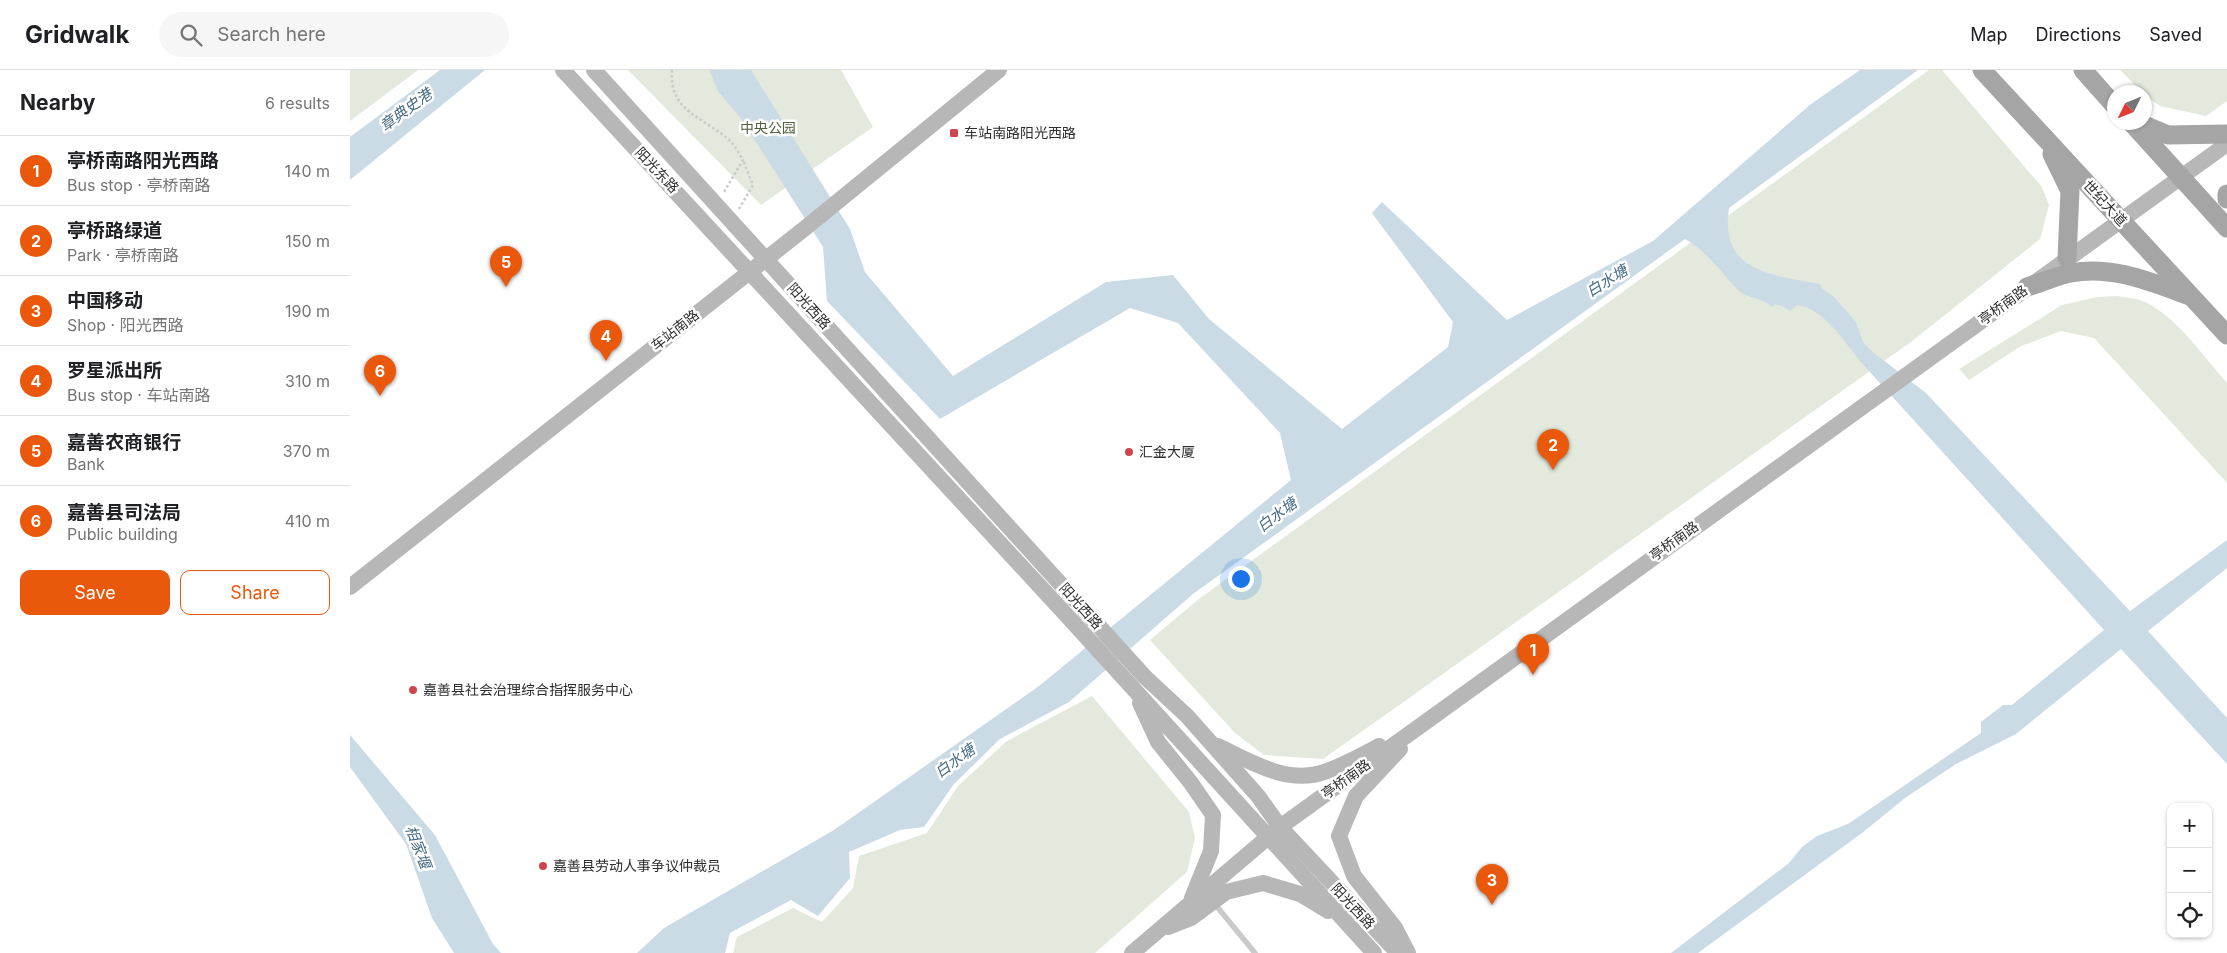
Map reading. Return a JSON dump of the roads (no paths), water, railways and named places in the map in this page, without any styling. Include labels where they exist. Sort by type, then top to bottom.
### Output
[{"type":"main road","name":"世纪大道","points":[[1982,70],[2227,335]]},
{"type":"main road","points":[[2083,70],[2107,97]]},
{"type":"main road","points":[[2152,128],[2168,135],[2227,134]]},
{"type":"main road","points":[[2138,130],[2227,228]]},
{"type":"main road","points":[[2044,138],[2070,191],[2067,258]]},
{"type":"main road","points":[[2027,287],[2072,273],[2105,272],[2142,278],[2192,297]]},
{"type":"street","name":"阳光东路","points":[[563,70],[750,271]]},
{"type":"street","name":"阳光东路","points":[[594,70],[765,258]]},
{"type":"street","name":"车站南路","points":[[350,587],[804,229],[999,70]]},
{"type":"street","name":"亭桥南路","points":[[1132,953],[1274,832],[2227,144]]},
{"type":"street","name":"阳光西路","points":[[765,258],[1084,609],[1138,682],[1187,716],[1258,796],[1274,832],[1345,922],[1374,953]]},
{"type":"street","name":"阳光西路","points":[[750,271],[1070,619],[1138,682],[1274,832],[1398,953]]},
{"type":"street","points":[[1138,682],[1158,742],[1191,783],[1213,815],[1211,851],[1190,902]]},
{"type":"street","points":[[1209,741],[1265,769],[1296,776],[1326,772],[1429,719]]},
{"type":"street","points":[[1408,953],[1395,928],[1354,876],[1339,836],[1356,796],[1429,719]]},
{"type":"street","points":[[1156,931],[1191,918],[1226,892],[1263,883],[1300,894],[1345,922]]},
{"type":"lane","points":[[1212,902],[1255,953]]},
{"type":"water","name":"章典史港","points":[[440,70],[485,70],[350,180],[350,137]]},
{"type":"water","name":"白水塘","points":[[709,70],[751,70],[850,229],[865,272],[953,376],[1106,282],[1173,275],[1209,319],[1342,429],[1448,347],[1453,322],[1372,213],[1382,202],[1507,320],[1653,241],[1811,104],[1860,70],[1918,70],[1729,208],[1728,229],[1732,246],[1741,258],[1753,267],[1767,273],[1820,284],[1822,289],[1833,296],[1856,322],[1863,342],[1874,353],[1926,393],[2130,611],[2227,540],[2227,568],[2148,631],[2227,718],[2227,764],[2121,649],[2016,734],[1956,764],[1905,798],[1862,833],[1698,953],[1671,953],[1789,863],[1802,847],[1817,836],[1848,824],[1981,733],[1981,722],[2003,705],[2012,705],[2104,630],[1860,361],[1833,327],[1816,312],[1807,307],[1797,305],[1790,311],[1775,304],[1772,307],[1763,301],[1744,294],[1735,287],[1706,255],[1685,239],[1193,594],[1069,702],[1000,739],[954,784],[924,827],[900,830],[849,852],[850,878],[818,916],[791,900],[730,933],[725,953],[637,953],[664,928],[834,830],[1039,686],[1291,480],[1280,433],[1178,323],[1130,308],[940,419],[827,301],[823,247],[742,120],[718,91]]},
{"type":"water","name":"相家堰","points":[[350,735],[435,835],[493,944],[501,953],[454,953],[432,918],[406,844],[350,767]]},
{"type":"place","name":"车站南路阳光西路","points":[[954,133]]},
{"type":"place","name":"嘉善农商银行","points":[[506,287]]},
{"type":"place","name":"罗星派出所","points":[[606,361]]},
{"type":"place","name":"嘉善县司法局","points":[[380,396]]},
{"type":"place","name":"汇金大厦","points":[[1129,452]]},
{"type":"place","name":"亭桥路绿道","points":[[1553,470]]},
{"type":"place","name":"亭桥南路阳光西路","points":[[1533,675]]},
{"type":"place","name":"嘉善县社会治理综合指挥服务中心","points":[[413,690]]},
{"type":"place","name":"嘉善县劳动人事争议仲裁员","points":[[543,866]]},
{"type":"place","name":"中国移动","points":[[1492,905]]},
{"type":"park label","name":"中央公园","points":[[768,128]]}]
